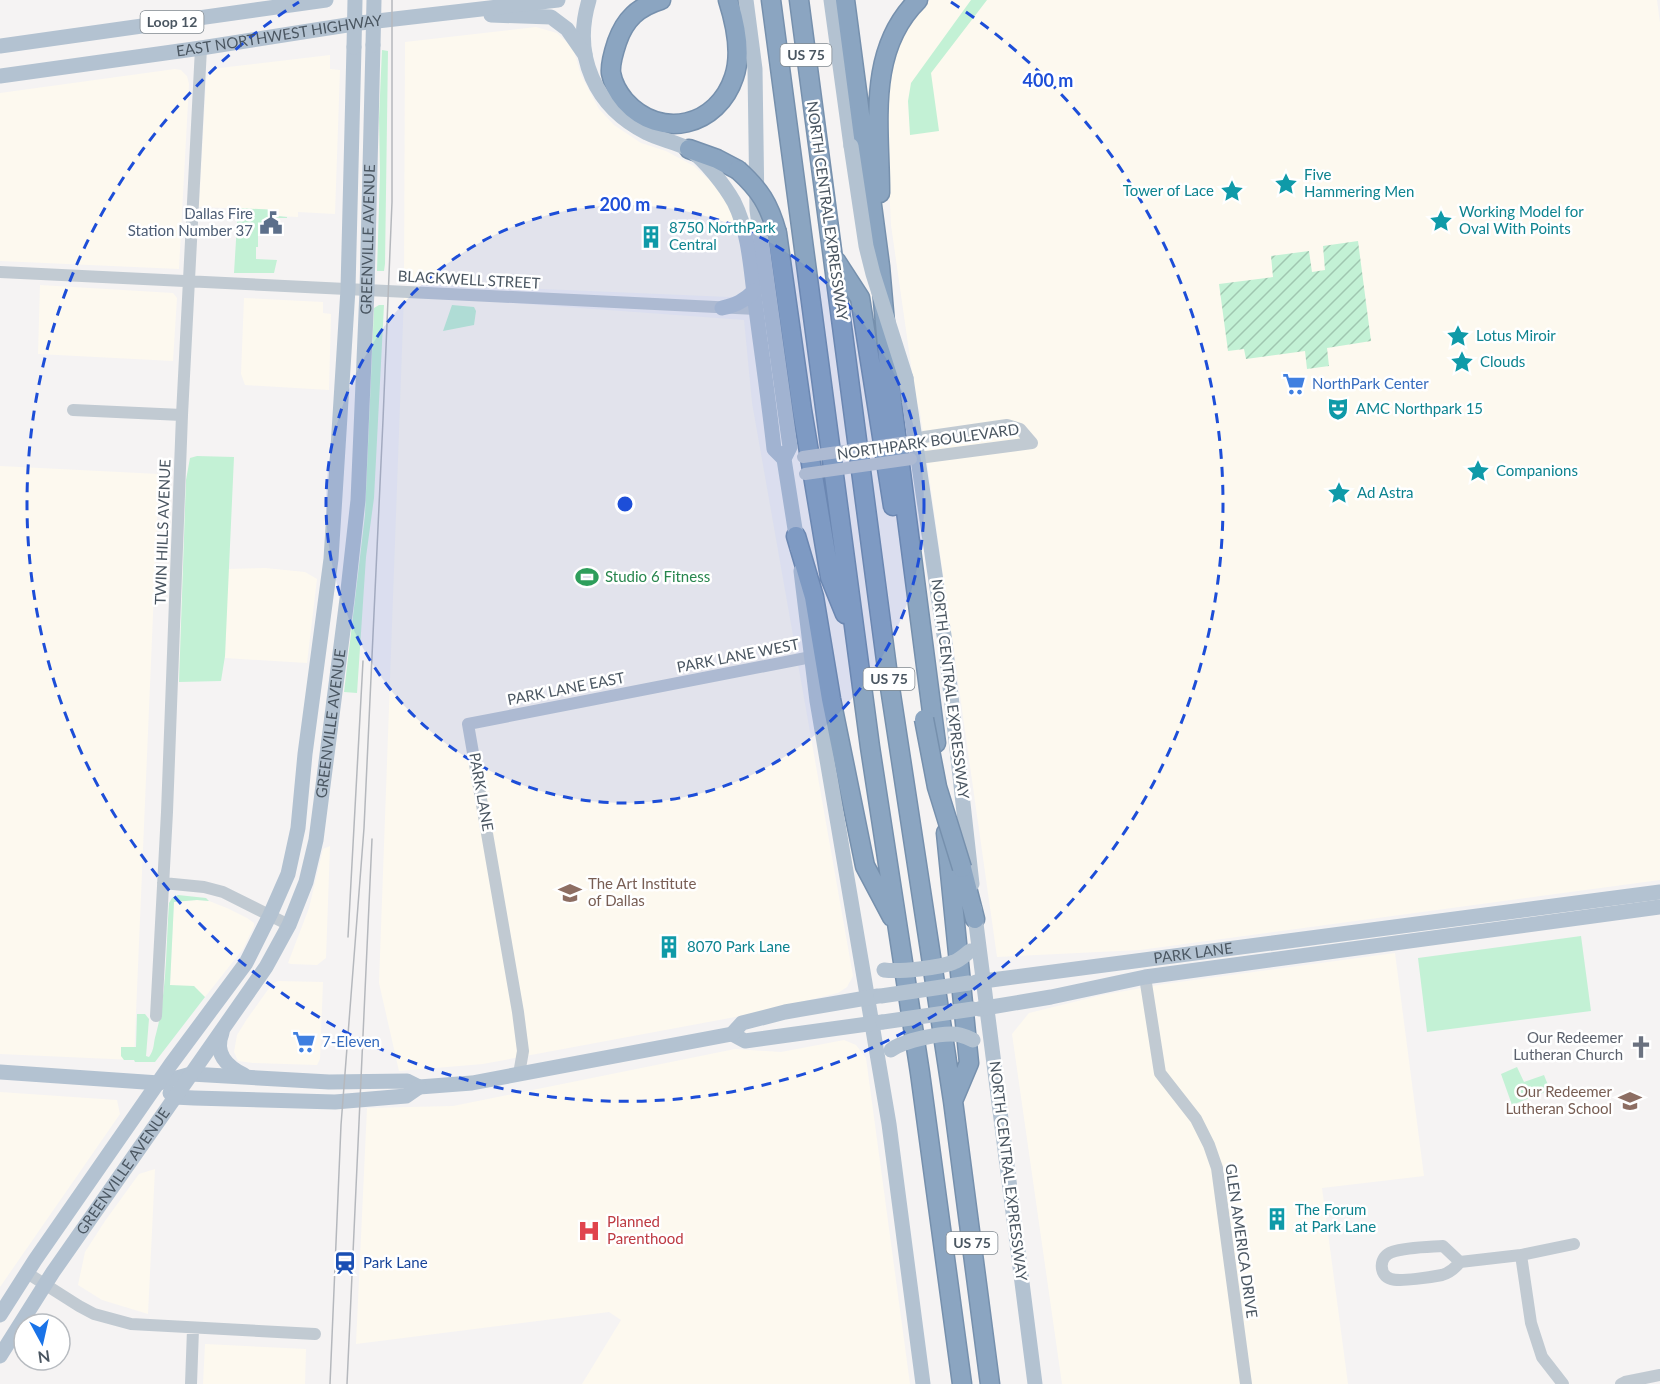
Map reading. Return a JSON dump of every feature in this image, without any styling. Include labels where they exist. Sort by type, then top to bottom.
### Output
[{"type":"highway","points":[[661,0],[646,4],[625,22],[613,55],[611,73],[618,93],[632,108],[647,119],[668,125],[688,123],[710,113],[728,93],[735,75],[737,43],[728,0]]},
{"type":"highway","name":"NORTH CENTRAL EXPRESSWAY","points":[[771,0],[856,641],[922,1084],[962,1384]]},
{"type":"highway","name":"NORTH CENTRAL EXPRESSWAY","points":[[799,0],[896,731],[953,1101],[990,1384]]},
{"type":"highway","points":[[845,0],[880,266],[892,403],[933,720],[969,1063],[953,1101]]},
{"type":"highway","points":[[880,266],[878,98],[883,61],[898,25],[918,0]]},
{"type":"highway","points":[[689,150],[717,159],[738,170],[765,199],[772,215],[777,232],[802,410],[830,577],[856,641]]},
{"type":"highway","points":[[833,255],[860,298],[924,718],[937,787],[975,919]]},
{"type":"highway","points":[[796,536],[814,597],[831,699],[864,866],[898,929]]},
{"type":"main road","name":"EAST NORTHWEST HIGHWAY","points":[[0,46],[326,0]]},
{"type":"main road","name":"GREENVILLE AVENUE","points":[[0,1315],[159,1083],[246,963],[288,874],[294,848],[331,559],[348,290],[355,0]]},
{"type":"main road","name":"GREENVILLE AVENUE","points":[[0,1356],[44,1285],[266,968],[289,925],[306,882],[316,840],[348,599],[358,500],[367,290],[374,0]]},
{"type":"main road","name":"EAST NORTHWEST HIGHWAY","points":[[0,76],[360,23],[558,0]]},
{"type":"main road","points":[[589,0],[582,29],[592,78],[603,99],[626,121],[649,134],[689,150],[726,189],[734,203],[746,238],[774,449],[785,466]]},
{"type":"main road","points":[[746,0],[755,69],[757,210],[790,447],[785,466],[811,657],[846,878],[861,956],[875,997],[880,1067],[923,1384]]},
{"type":"main road","name":"NORTH CENTRAL EXPRESSWAY","points":[[831,0],[870,265],[906,378],[912,441],[945,642],[968,833],[975,919],[974,947],[985,981],[1035,1384]]},
{"type":"main road","points":[[463,12],[514,17],[551,17],[567,28],[587,57]]},
{"type":"main road","points":[[722,308],[745,300],[754,291]]},
{"type":"main road","points":[[339,432],[350,450],[350,495],[358,500]]},
{"type":"main road","points":[[327,597],[348,599]]},
{"type":"main road","points":[[305,754],[327,758]]},
{"type":"main road","name":"PARK LANE","points":[[732,1034],[745,1041],[988,1007],[1051,997],[1145,977],[1350,950],[1622,904],[1660,892]]},
{"type":"main road","name":"PARK LANE","points":[[174,1097],[335,1102],[405,1096],[419,1087],[472,1083],[732,1034],[742,1023],[785,1012],[875,997],[1347,933],[1622,904],[1660,907]]},
{"type":"main road","points":[[1347,933],[1350,950]]},
{"type":"main road","points":[[861,956],[875,967],[896,971],[954,962],[974,947]]},
{"type":"main road","points":[[1145,977],[1148,969],[1156,965],[1176,962],[1194,956],[1197,952]]},
{"type":"main road","points":[[225,1024],[220,1037],[220,1053],[226,1064],[234,1071],[249,1077]]},
{"type":"main road","points":[[880,1067],[891,1050],[907,1041],[952,1034],[959,1034],[973,1040],[993,1057]]},
{"type":"main road","name":"PARK LANE","points":[[0,1072],[159,1083],[191,1074],[328,1082],[407,1081],[419,1087]]},
{"type":"main road","points":[[159,1083],[174,1097]]},
{"type":"street","name":"TWIN HILLS AVENUE","points":[[156,1016],[182,415],[201,48]]},
{"type":"street","name":"BLACKWELL STREET","points":[[0,272],[756,309]]},
{"type":"street","points":[[73,410],[182,415]]},
{"type":"street","name":"NORTHPARK BOULEVARD","points":[[1007,425],[1020,429],[1032,443],[805,474],[785,466],[803,457],[1007,425]]},
{"type":"street","name":"PARK LANE WEST","points":[[670,685],[811,657]]},
{"type":"street","name":"PARK LANE EAST","points":[[468,724],[670,685]]},
{"type":"street","name":"PARK LANE","points":[[468,724],[518,1012],[523,1051],[519,1074]]},
{"type":"street","points":[[163,883],[204,887],[223,892],[289,925]]},
{"type":"street","name":"GLEN AMERICA DRIVE","points":[[1145,977],[1160,1073],[1196,1119],[1217,1168],[1246,1384]]},
{"type":"street","points":[[1460,1262],[1443,1246],[1394,1251],[1385,1256],[1382,1265],[1384,1274],[1397,1281],[1442,1275],[1460,1262],[1521,1255],[1574,1244]]},
{"type":"street","points":[[1521,1255],[1531,1323],[1542,1357],[1563,1384]]},
{"type":"street","points":[[27,1273],[79,1306],[112,1320],[155,1327],[315,1334]]},
{"type":"street","points":[[191,1384],[193,1329]]},
{"type":"street","points":[[1621,1384],[1660,1375]]},
{"type":"shaded area","points":[[930,0],[1657,0],[1660,23],[1660,880],[1140,950],[997,957],[920,412],[916,400],[891,225],[885,103],[895,46],[917,12]]},
{"type":"shaded area","points":[[536,27],[557,33],[573,48],[581,75],[599,109],[614,125],[641,143],[666,151],[694,166],[715,185],[726,201],[740,234],[749,286],[742,295],[730,297],[404,283],[405,42]]},
{"type":"shaded area","points":[[330,55],[330,69],[340,70],[335,214],[298,212],[298,217],[277,216],[277,210],[199,207],[206,80],[211,69]]},
{"type":"shaded area","points":[[181,70],[187,76],[189,84],[179,269],[0,261],[0,93]]},
{"type":"shaded area","points":[[40,285],[173,293],[177,298],[173,361],[38,354]]},
{"type":"shaded area","points":[[404,295],[744,320],[752,403],[853,976],[847,987],[838,993],[746,1015],[483,1064],[399,1071],[379,983]]},
{"type":"shaded area","points":[[244,298],[323,302],[323,313],[331,314],[329,390],[245,385],[241,374]]},
{"type":"shaded area","points":[[0,466],[159,474],[134,1060],[0,1054]]},
{"type":"shaded area","points":[[265,568],[305,572],[317,579],[307,663],[225,658],[228,569]]},
{"type":"shaded area","points":[[330,846],[326,958],[317,965],[288,963],[309,908],[323,849]]},
{"type":"shaded area","points":[[174,901],[209,901],[227,908],[254,923],[243,949],[205,997],[194,986],[170,986]]},
{"type":"shaded area","points":[[1395,953],[1424,1176],[1322,1188],[1348,1384],[1062,1384],[1012,1034],[1029,1013],[1102,995],[1164,984]]},
{"type":"shaded area","points":[[278,981],[323,982],[320,1059],[317,1065],[238,1061],[234,1052],[237,1035],[272,984]]},
{"type":"shaded area","points":[[844,1040],[856,1045],[866,1058],[910,1384],[582,1384],[621,1320],[609,1312],[356,1344],[367,1108],[453,1106],[735,1049],[781,1052]]},
{"type":"shaded area","points":[[0,1092],[117,1100],[120,1114],[0,1287]]},
{"type":"shaded area","points":[[155,1169],[148,1314],[102,1300],[78,1285],[85,1252],[105,1221],[139,1174]]},
{"type":"shaded area","points":[[205,1344],[306,1349],[305,1384],[203,1384]]},
{"type":"green space","points":[[971,0],[987,0],[931,73],[939,131],[910,135],[908,101],[911,83]]},
{"type":"green space","points":[[382,50],[388,51],[385,264],[384,271],[377,271],[379,118]]},
{"type":"green space","points":[[238,208],[278,210],[278,216],[287,217],[268,218],[267,223],[258,223],[256,259],[277,260],[274,273],[234,273]]},
{"type":"green space","points":[[1358,241],[1371,341],[1327,348],[1329,366],[1307,369],[1305,351],[1246,359],[1244,349],[1228,351],[1219,284],[1273,277],[1271,256],[1309,251],[1312,272],[1325,270],[1323,246]]},
{"type":"green space","points":[[384,305],[374,498],[366,557],[357,693],[344,692],[365,515],[374,308]]},
{"type":"green space","points":[[452,305],[474,307],[476,311],[474,325],[443,331]]},
{"type":"green space","points":[[197,456],[234,457],[225,656],[221,681],[179,682],[186,480],[190,458]]},
{"type":"green space","points":[[178,895],[206,898],[209,901],[174,902],[170,985],[194,986],[205,997],[155,1062],[124,1060],[121,1056],[121,1047],[136,1047],[137,1014],[145,1014],[149,1019],[146,1056],[149,1057],[152,1051],[160,1018],[164,986],[169,903]]},
{"type":"green space","points":[[1581,936],[1591,1011],[1427,1032],[1418,958]]},
{"type":"green space","points":[[1517,1067],[1524,1082],[1544,1075],[1550,1090],[1512,1105],[1501,1074]]},
{"type":"tram line","points":[[330,1384],[341,1125],[364,828],[383,420],[392,202],[392,0]]},
{"type":"tram line","points":[[348,937],[363,661]]},
{"type":"tram line","points":[[347,1384],[372,839]]},
{"type":"place","name":"Five Hammering Men","points":[[1286,184]]},
{"type":"place","name":"Tower of Lace","points":[[1232,191]]},
{"type":"place","name":"Working Model for Oval With Points","points":[[1441,221]]},
{"type":"place","name":"Dallas Fire Station Number 37","points":[[271,223]]},
{"type":"place","name":"8750 NorthPark Central","points":[[651,237]]},
{"type":"place","name":"Lotus Miroir","points":[[1458,336]]},
{"type":"place","name":"Clouds","points":[[1462,362]]},
{"type":"place","name":"NorthPark Center","points":[[1294,384]]},
{"type":"place","name":"AMC Northpark 15","points":[[1338,409]]},
{"type":"place","name":"Companions","points":[[1478,471]]},
{"type":"place","name":"Ad Astra","points":[[1339,493]]},
{"type":"place","name":"Studio 6 Fitness","points":[[587,577]]},
{"type":"place","name":"The Art Institute of Dallas","points":[[570,893]]},
{"type":"place","name":"8070 Park Lane","points":[[669,947]]},
{"type":"place","name":"7-Eleven","points":[[304,1042]]},
{"type":"place","name":"Our Redeemer Lutheran Church","points":[[1641,1047]]},
{"type":"place","name":"Our Redeemer Lutheran School","points":[[1630,1101]]},
{"type":"place","name":"The Forum at Park Lane","points":[[1277,1219]]},
{"type":"place","name":"Planned Parenthood","points":[[589,1231]]},
{"type":"place","name":"Park Lane","points":[[345,1263]]}]
